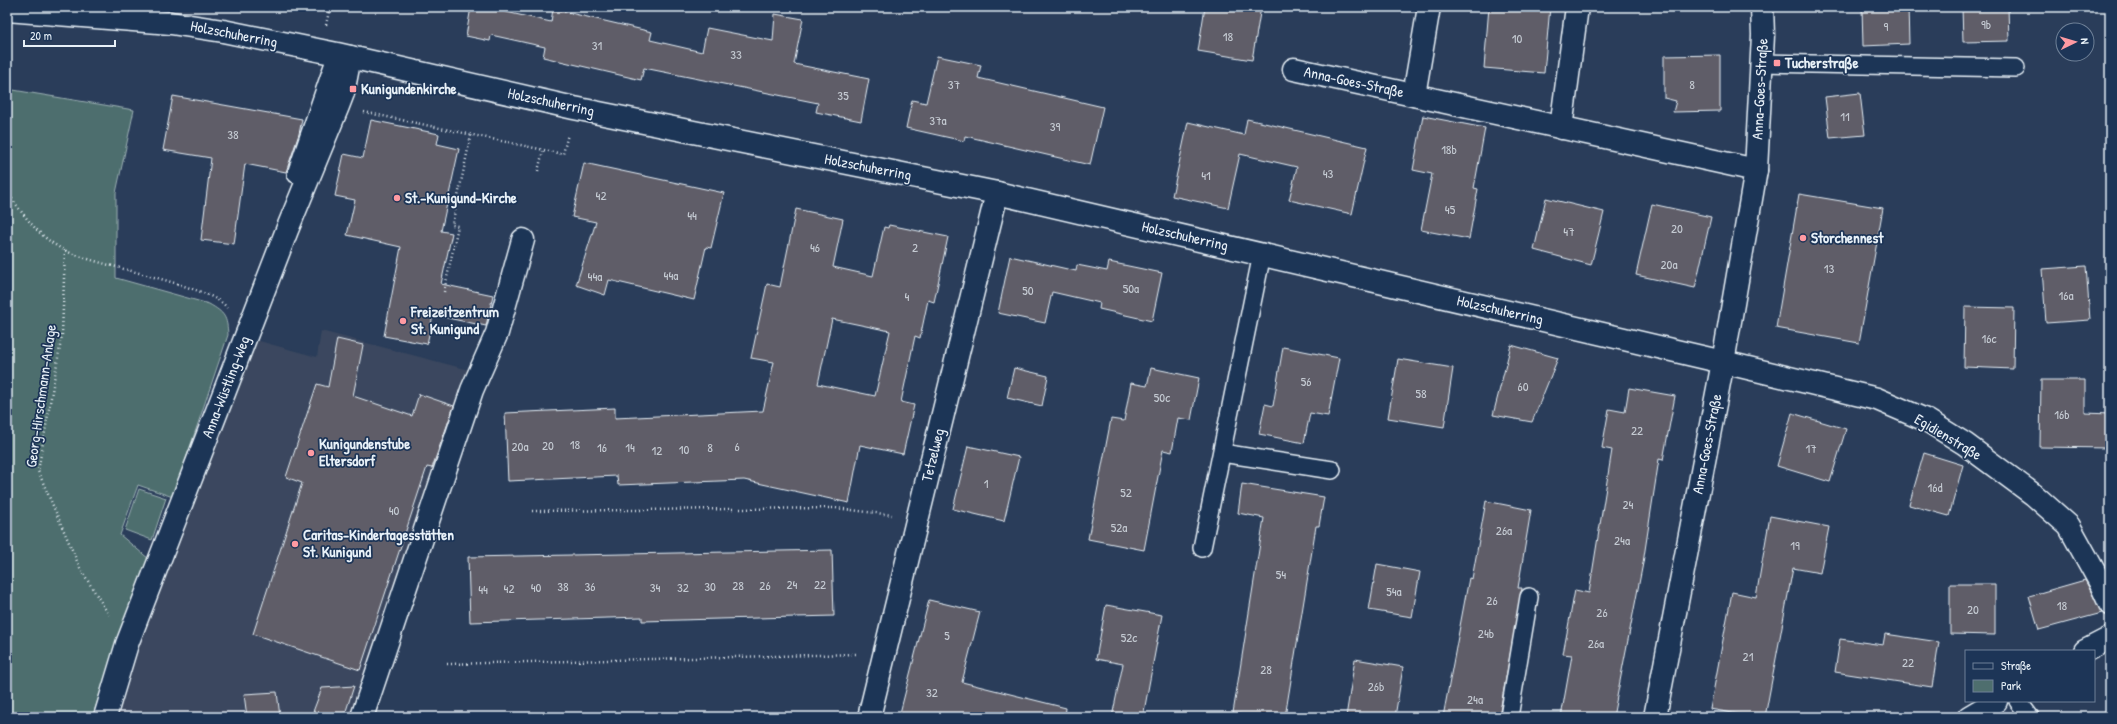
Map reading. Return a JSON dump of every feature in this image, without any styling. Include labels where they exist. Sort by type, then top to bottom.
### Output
[{"type":"street","name":"Anna-Goes-Straße","points":[[1414,95],[1429,7]]},
{"type":"street","points":[[1561,128],[1577,7]]},
{"type":"street","name":"Anna-Goes-Straße","points":[[1655,717],[1723,362],[1756,170],[1762,63],[1762,7]]},
{"type":"street","name":"Holzschuherring","points":[[7,10],[97,11],[223,31],[344,56],[574,108],[997,193],[1723,362]]},
{"type":"street","name":"Anna-Wüstling-Weg","points":[[105,717],[128,644],[246,336],[343,93],[344,56]]},
{"type":"street","name":"Anna-Goes-Straße","points":[[1294,69],[1756,170]]},
{"type":"street","name":"Tetzelweg","points":[[869,717],[997,193]]},
{"type":"street","points":[[362,717],[472,390],[497,333],[523,240]]},
{"type":"street","name":"Egidienstraße","points":[[1723,362],[1877,399],[1928,421],[1965,444],[2034,495],[2069,526],[2100,582],[2110,604]]},
{"type":"street","points":[[2087,650],[2110,638]]},
{"type":"street","points":[[1969,717],[1994,702]]},
{"type":"lane","points":[[296,174],[344,56]]},
{"type":"lane","points":[[1762,63],[2016,68]]},
{"type":"lane","points":[[1202,548],[1262,254]]},
{"type":"lane","points":[[1222,452],[1332,470]]},
{"type":"lane","points":[[1509,717],[1529,598]]},
{"type":"lane","points":[[2019,702],[2030,717]]},
{"type":"path","points":[[338,106],[543,151],[563,154],[574,108]]},
{"type":"path","points":[[444,292],[458,226],[452,225],[471,135]]},
{"type":"path","points":[[538,171],[543,151]]},
{"type":"path","points":[[7,192],[35,230],[64,250],[192,290],[224,303],[246,336]]},
{"type":"path","name":"Georg-Hirschmann-Anlage","points":[[64,250],[62,335],[38,471],[80,568],[128,644]]},
{"type":"path","points":[[532,511],[835,508],[918,518]]},
{"type":"path","points":[[447,664],[885,653]]},
{"type":"shaded area","name":"Caritas-Kindertagesstätten St. Kunigund","points":[[321,331],[473,371],[354,717],[113,717],[252,339],[317,357]]},
{"type":"green space","points":[[7,89],[134,110],[116,193],[116,278],[209,304],[222,313],[226,320],[228,329],[228,335],[173,497],[138,485],[120,535],[149,559],[92,717],[7,717]]},
{"type":"green space","points":[[139,489],[166,498],[152,540],[125,530]]},
{"type":"building","points":[[471,7],[498,7],[497,10],[551,22],[553,9],[652,32],[650,40],[702,52],[707,28],[773,41],[775,14],[803,19],[794,64],[869,79],[861,121],[816,112],[818,103],[644,68],[641,80],[543,57],[545,47],[491,35],[490,41],[466,36]]},
{"type":"building","points":[[1205,7],[1261,7],[1252,60],[1198,51]]},
{"type":"building","points":[[1489,7],[1550,7],[1544,73],[1484,68]]},
{"type":"building","points":[[1862,7],[1908,7],[1909,44],[1863,46]]},
{"type":"building","points":[[1962,7],[2008,7],[2009,41],[1963,42]]},
{"type":"building","points":[[1720,55],[1720,111],[1673,112],[1676,101],[1664,98],[1664,56]]},
{"type":"building","points":[[937,56],[981,65],[978,78],[1103,107],[1090,165],[965,136],[964,141],[906,128],[912,100],[926,103]]},
{"type":"building","points":[[1860,93],[1865,135],[1830,138],[1825,97]]},
{"type":"building","points":[[173,96],[302,119],[299,134],[286,172],[245,164],[234,244],[201,240],[211,158],[163,150]]},
{"type":"building","points":[[1423,116],[1485,128],[1474,188],[1478,189],[1469,239],[1421,230],[1432,174],[1413,170]]},
{"type":"building","points":[[1247,119],[1367,147],[1352,214],[1289,200],[1297,167],[1240,154],[1228,208],[1172,196],[1188,122],[1244,135]]},
{"type":"building","name":"St.-Kunigund-Kirche","points":[[371,120],[439,134],[437,144],[459,149],[441,231],[452,233],[441,284],[493,295],[486,326],[433,315],[427,344],[384,336],[401,247],[347,235],[355,200],[335,196],[344,154],[363,158]]},
{"type":"building","points":[[584,163],[724,193],[711,248],[706,247],[694,300],[609,280],[605,295],[576,285],[596,222],[572,217]]},
{"type":"building","points":[[1799,194],[1883,208],[1859,343],[1776,328]]},
{"type":"building","points":[[1546,198],[1604,212],[1591,265],[1534,250]]},
{"type":"building","points":[[1652,204],[1711,217],[1695,288],[1636,275]]},
{"type":"building","points":[[796,209],[843,219],[833,267],[873,276],[884,227],[888,228],[889,225],[948,237],[934,302],[928,300],[920,338],[915,336],[901,402],[914,405],[903,454],[860,445],[849,503],[744,480],[618,485],[617,476],[508,481],[505,413],[615,408],[615,418],[763,411],[774,362],[751,358],[767,284],[780,287]],"holes":[[[832,319],[890,331],[875,396],[818,384]]]},
{"type":"building","points":[[1010,256],[1076,271],[1077,265],[1107,271],[1109,262],[1162,273],[1152,321],[1099,309],[1100,303],[1052,292],[1045,323],[998,313]]},
{"type":"building","points":[[2086,266],[2090,320],[2046,323],[2042,269]]},
{"type":"building","points":[[1965,307],[2014,308],[2013,369],[1964,367]]},
{"type":"building","points":[[337,339],[363,345],[353,396],[412,416],[419,394],[454,406],[432,468],[427,467],[360,670],[253,634],[302,483],[286,477],[317,384],[328,387]]},
{"type":"building","points":[[1511,345],[1558,358],[1532,422],[1493,415]]},
{"type":"building","points":[[1283,347],[1339,358],[1328,416],[1310,413],[1304,443],[1259,434],[1265,404],[1273,406]]},
{"type":"building","points":[[1398,359],[1453,368],[1444,427],[1388,418]]},
{"type":"building","points":[[1014,368],[1048,376],[1042,406],[1007,398]]},
{"type":"building","points":[[1151,368],[1199,378],[1191,420],[1178,418],[1172,452],[1163,450],[1144,550],[1088,539],[1111,419],[1124,421],[1131,383],[1147,386]]},
{"type":"building","points":[[2041,380],[2085,380],[2085,413],[2110,414],[2110,448],[2040,447]]},
{"type":"building","points":[[1629,388],[1675,396],[1663,460],[1659,459],[1643,563],[1613,717],[1561,717],[1572,655],[1563,654],[1575,590],[1589,593],[1612,450],[1602,448],[1609,409],[1625,412]]},
{"type":"building","points":[[1792,413],[1846,429],[1830,482],[1777,466]]},
{"type":"building","points":[[968,446],[1019,457],[1004,521],[953,509]]},
{"type":"building","points":[[1924,453],[1963,465],[1949,516],[1909,505]]},
{"type":"building","points":[[1242,484],[1324,497],[1319,526],[1316,526],[1285,717],[1258,717],[1233,713],[1264,518],[1238,513]]},
{"type":"building","points":[[1486,501],[1531,510],[1518,588],[1522,588],[1499,717],[1443,717],[1469,578],[1472,579]]},
{"type":"building","points":[[1770,516],[1829,527],[1820,573],[1793,568],[1765,717],[1755,717],[1710,709],[1732,592],[1756,597]]},
{"type":"building","points":[[832,550],[834,616],[642,621],[642,617],[470,622],[468,557]]},
{"type":"building","points":[[1377,564],[1420,572],[1412,617],[1369,610]]},
{"type":"building","points":[[2085,580],[2102,613],[2039,630],[2029,596]]},
{"type":"building","points":[[1950,584],[1995,584],[1995,635],[1950,634]]},
{"type":"building","points":[[929,600],[980,612],[962,682],[1066,708],[1065,717],[899,717]]},
{"type":"building","points":[[1106,605],[1162,615],[1143,717],[1112,717],[1123,664],[1096,659]]},
{"type":"building","points":[[1885,634],[1939,642],[1932,687],[1835,672],[1840,639],[1883,645]]},
{"type":"building","points":[[1355,659],[1403,667],[1395,717],[1346,717]]},
{"type":"building","points":[[354,686],[344,717],[311,717],[322,688]]},
{"type":"building","points":[[277,692],[280,717],[247,717],[244,694]]},
{"type":"place","name":"Tucherstraße","points":[[1777,63]]},
{"type":"place","name":"Kunigundenkirche","points":[[353,89]]},
{"type":"place","name":"St.-Kunigund-Kirche","points":[[397,198]]},
{"type":"place","name":"Storchennest","points":[[1803,238]]},
{"type":"place","name":"Freizeitzentrum St. Kunigund","points":[[403,321]]},
{"type":"place","name":"Kunigundenstube Eltersdorf","points":[[311,453]]},
{"type":"place","name":"Caritas-Kindertagesstätten St. Kunigund","points":[[295,544]]}]
